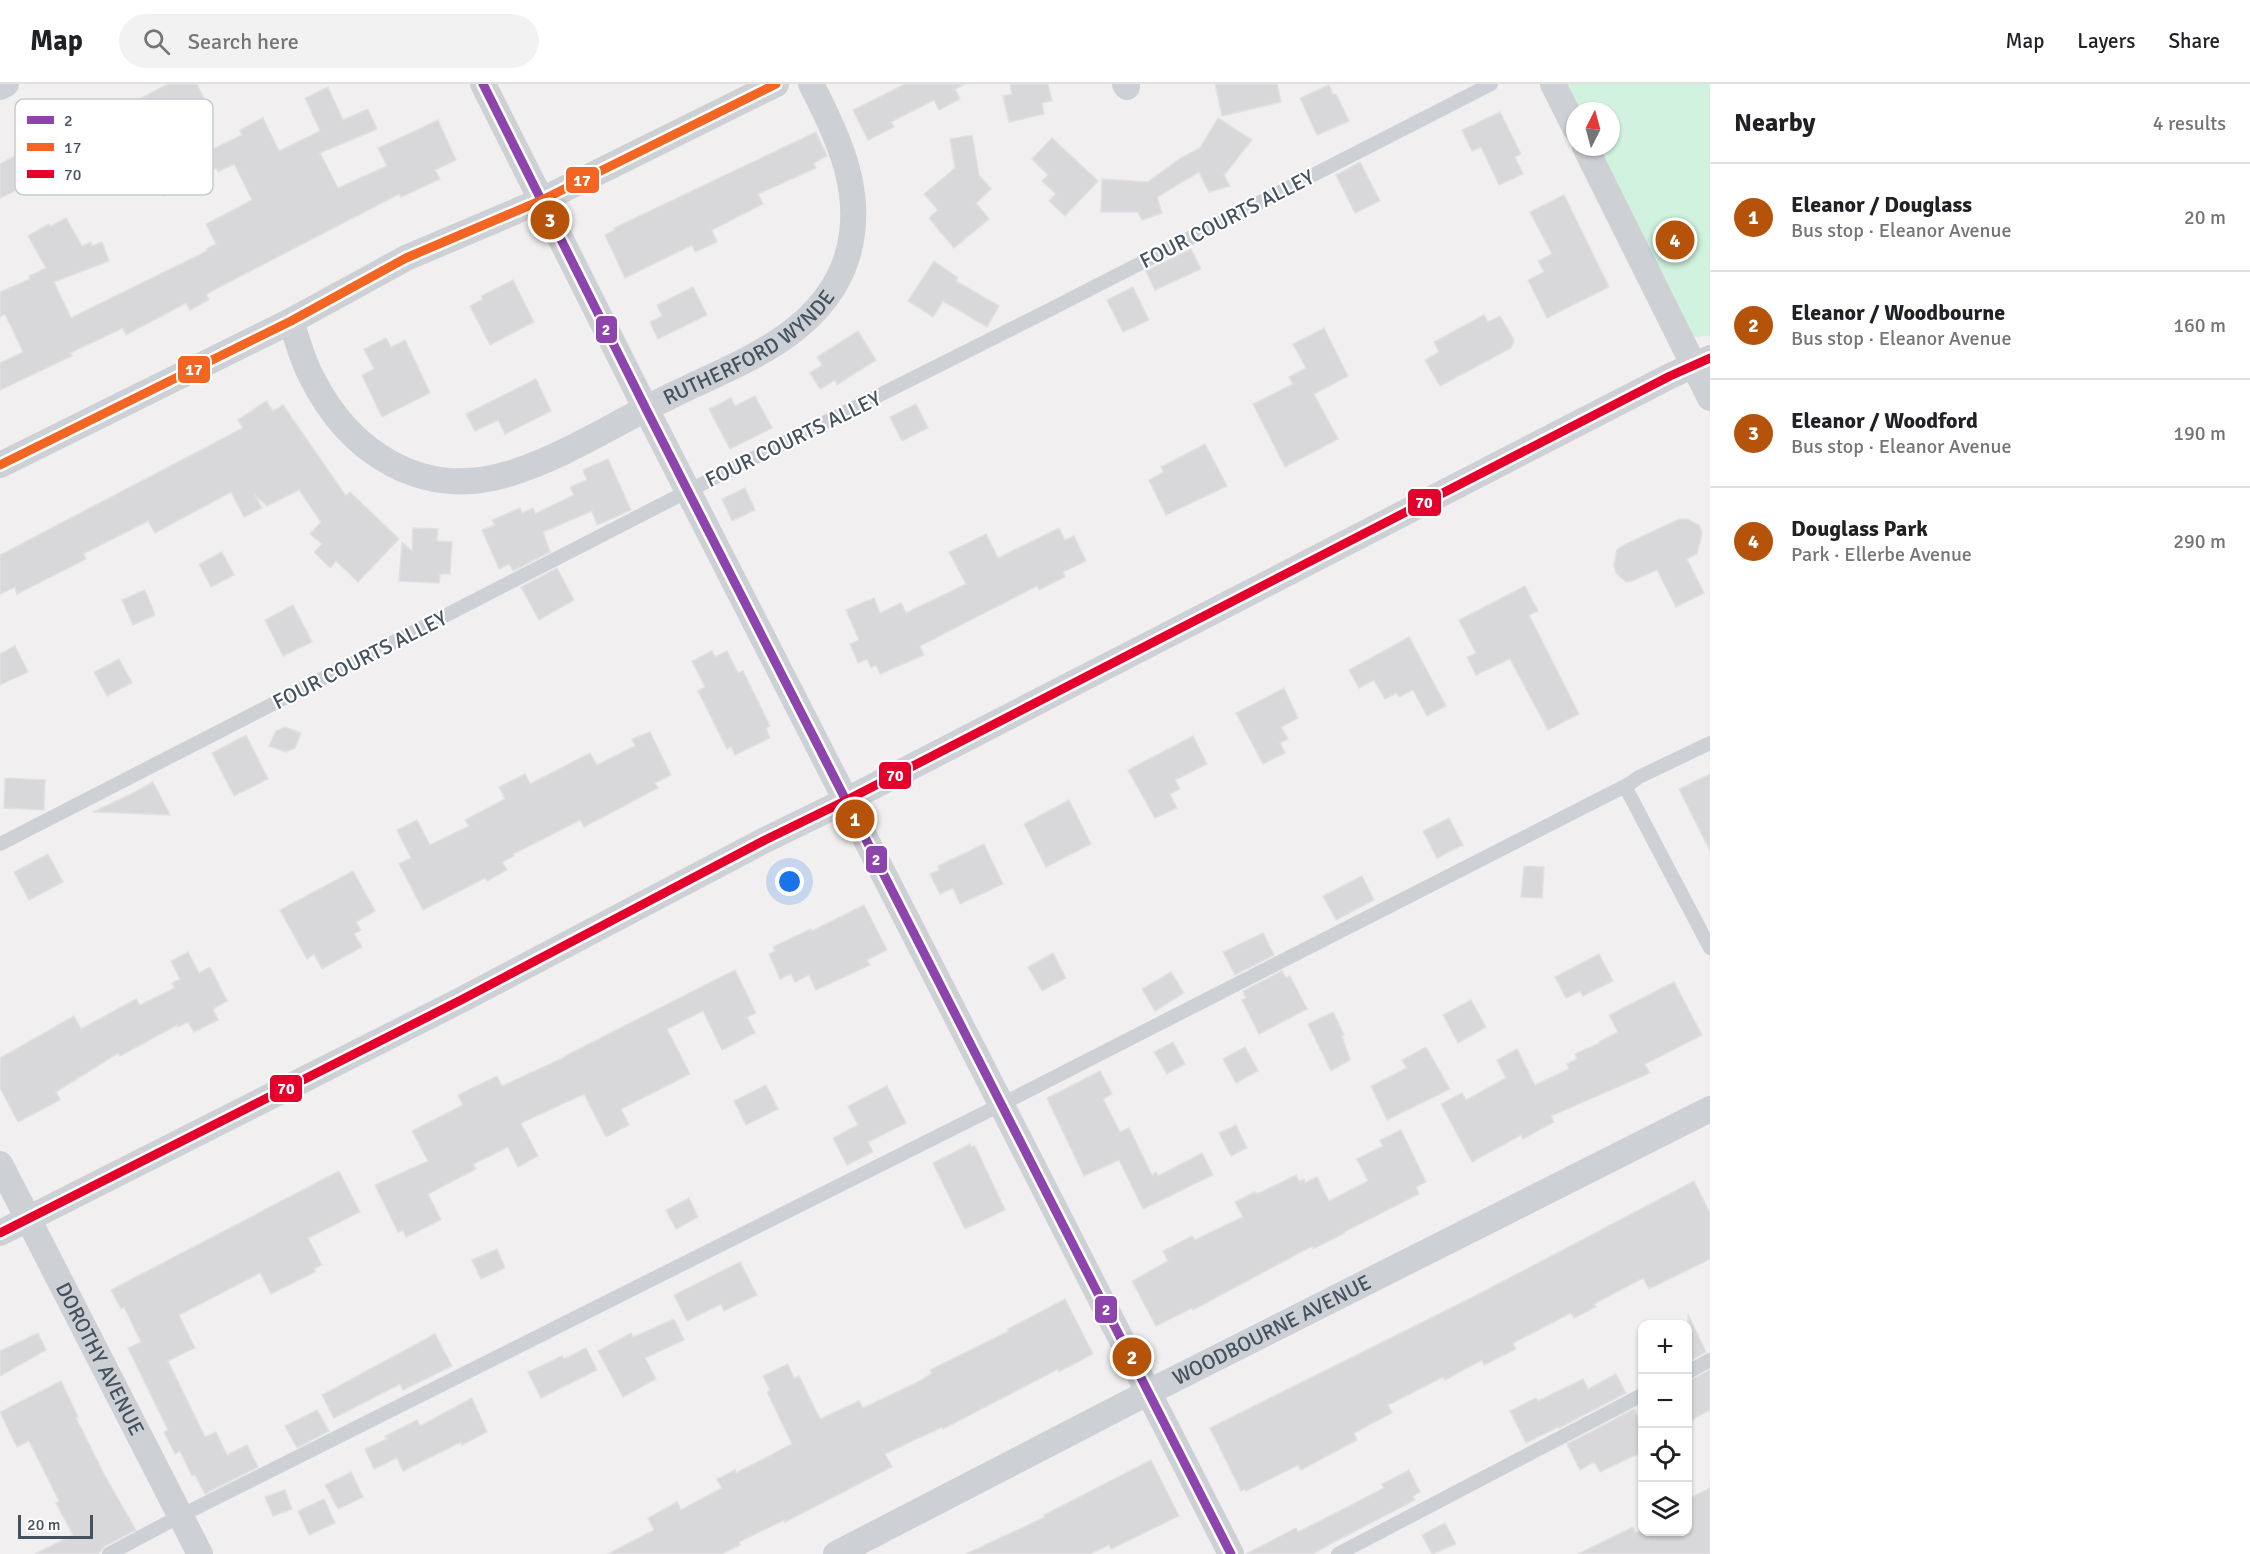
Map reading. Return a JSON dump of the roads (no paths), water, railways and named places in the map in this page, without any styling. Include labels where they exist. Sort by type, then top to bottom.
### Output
[{"type":"street","points":[[0,87],[6,84]]},
{"type":"street","points":[[483,84],[540,201],[845,801],[1231,1554]]},
{"type":"street","points":[[0,465],[291,321],[406,258],[540,201],[776,84]]},
{"type":"street","name":"RUTHERFORD WYNDE","points":[[291,321],[310,375],[337,418],[355,437],[390,463],[406,471],[429,478],[453,481],[477,480],[508,474],[579,444],[778,342],[801,326],[824,301],[837,281],[850,243],[853,219],[852,194],[841,147],[811,84]]},
{"type":"street","points":[[1553,84],[1566,110]]},
{"type":"street","points":[[1590,156],[1702,362],[1710,398]]},
{"type":"street","points":[[0,1233],[471,994],[765,840],[1627,398],[1702,362]]},
{"type":"street","name":"WOODBOURNE AVENUE","points":[[836,1554],[1149,1392],[1710,1109]]},
{"type":"street","name":"DOROTHY AVENUE","points":[[0,1164],[200,1554]]},
{"type":"lane","name":"FOUR COURTS ALLEY","points":[[0,844],[688,491],[1034,318],[1491,84]]},
{"type":"lane","points":[[110,1554],[180,1516],[1000,1105],[1639,777],[1710,743]]},
{"type":"lane","points":[[1629,784],[1627,790],[1629,797],[1710,948]]},
{"type":"lane","points":[[1692,1370],[1710,1360]]},
{"type":"lane","points":[[1338,1554],[1638,1397]]},
{"type":"place","name":"Eleanor / Woodford","points":[[550,220]]},
{"type":"place","name":"Douglass Park","points":[[1675,240]]},
{"type":"place","name":"Eleanor / Douglass","points":[[855,819]]},
{"type":"place","name":"Eleanor / Woodbourne","points":[[1132,1357]]}]
